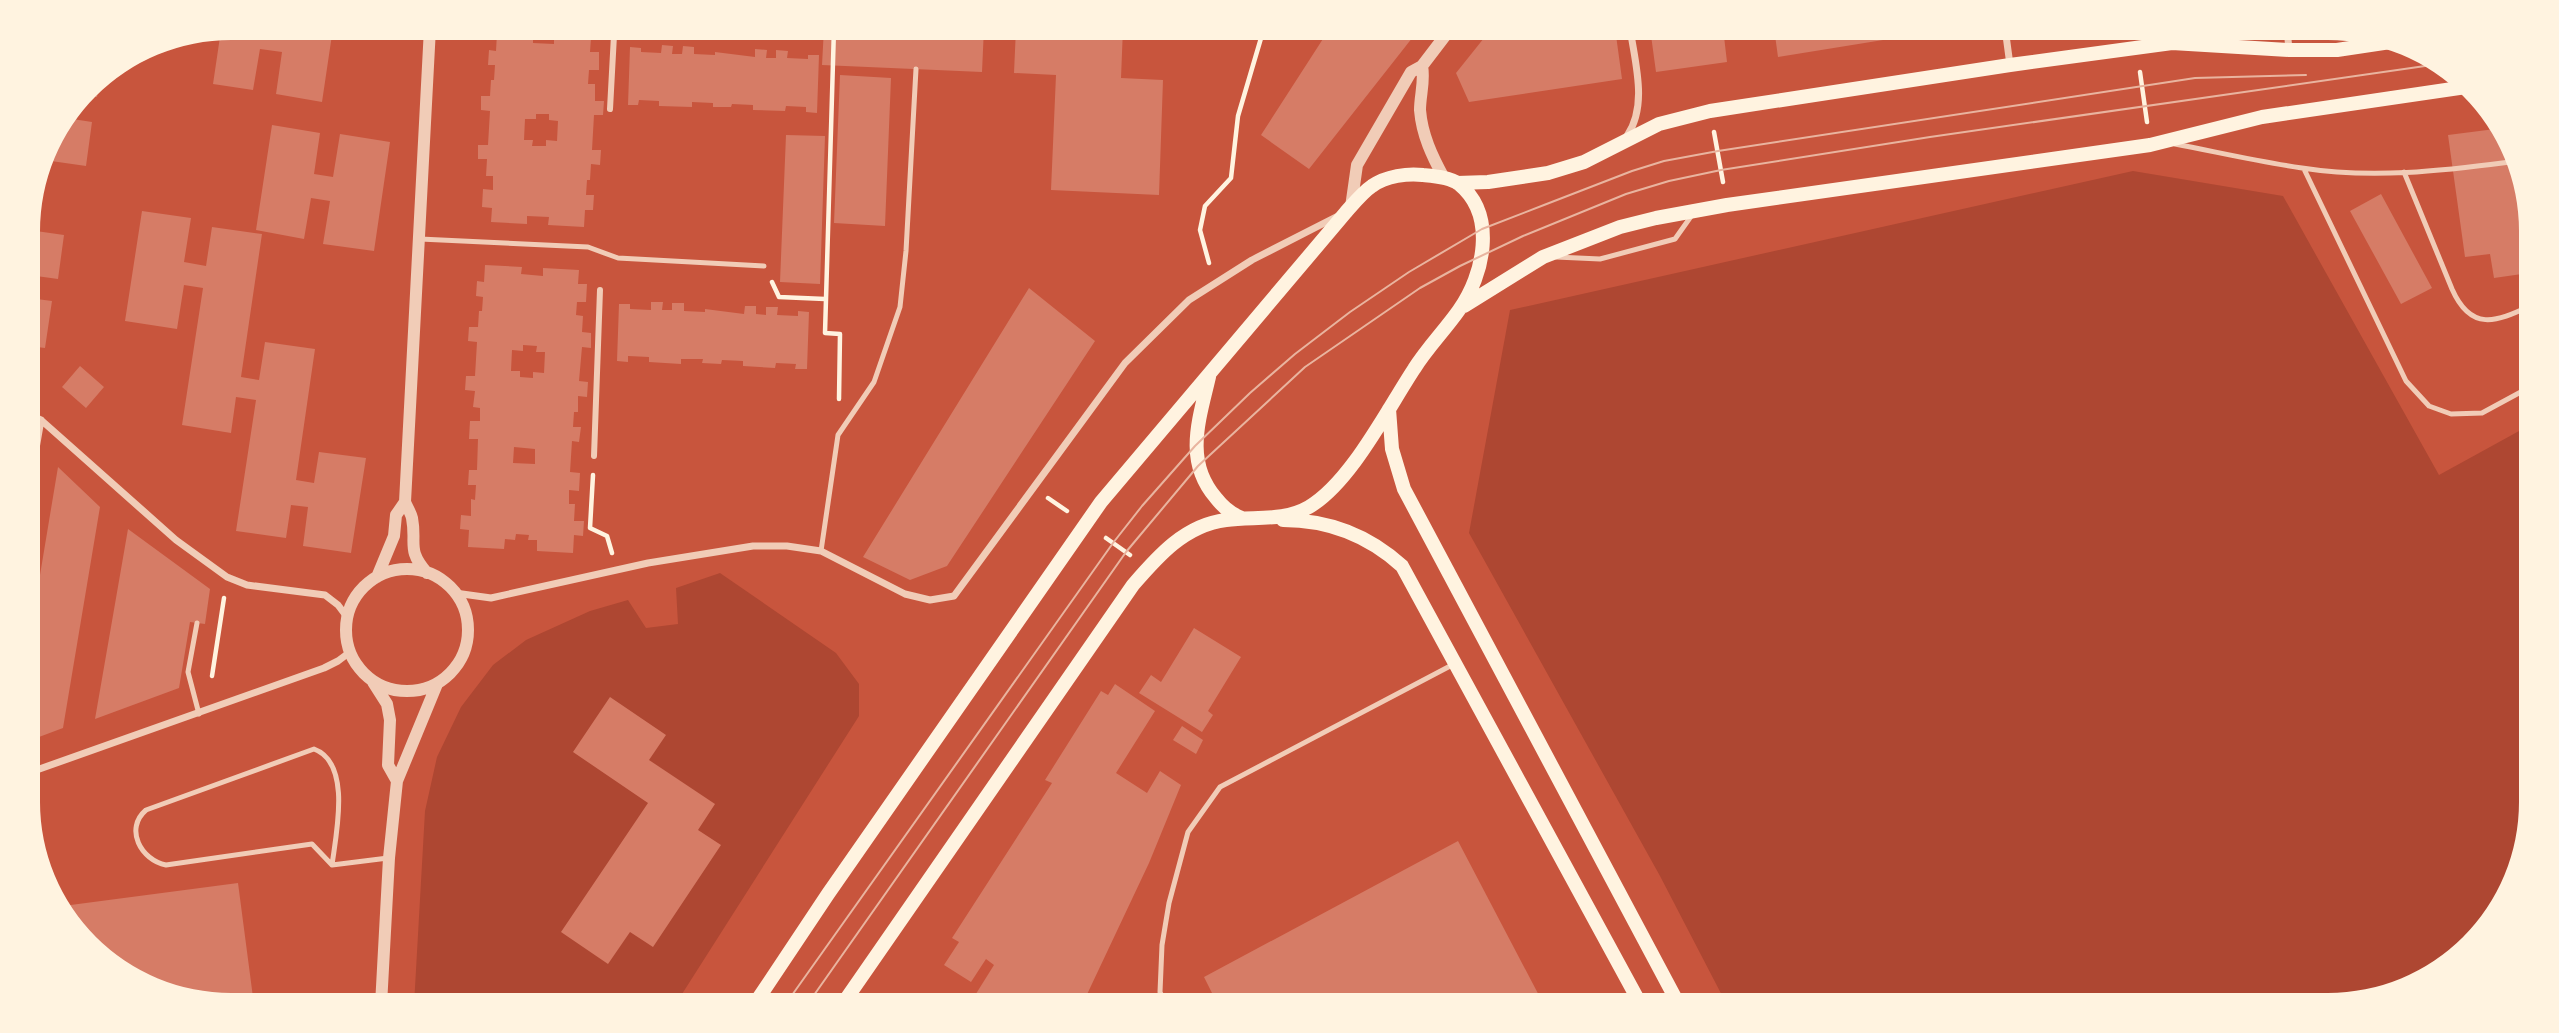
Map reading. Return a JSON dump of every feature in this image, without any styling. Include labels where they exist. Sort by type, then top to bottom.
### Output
[{"type":"main road","points":[[762,993],[1101,502],[1349,209],[1374,184],[1414,173],[1451,180],[1488,182],[1548,173],[1584,162],[1659,124],[1710,111],[2137,47],[2172,43],[2337,50],[2370,45]]},
{"type":"main road","points":[[1460,308],[1542,257],[1620,227],[1727,205],[2156,143],[2262,117],[2455,89]]},
{"type":"main road","points":[[1264,520],[1297,513],[1310,507],[1333,487],[1356,458],[1415,367],[1460,308],[1475,283],[1482,255],[1482,229],[1472,199],[1451,180]]},
{"type":"main road","points":[[1210,372],[1196,431],[1197,462],[1208,488],[1223,507],[1248,520]]},
{"type":"main road","points":[[1389,408],[1392,449],[1404,489],[1672,992]]},
{"type":"main road","points":[[851,993],[1133,585],[1159,554],[1174,543],[1205,525],[1227,520],[1291,520],[1344,530],[1384,550],[1402,566],[1634,992]]},
{"type":"street","points":[[455,593],[491,598],[618,570],[753,546],[788,545],[821,551],[905,594],[930,600],[954,596],[1125,363],[1189,300],[1252,260],[1349,209],[1357,165],[1411,72],[1422,66],[1442,40]]},
{"type":"street","points":[[1622,144],[1633,128],[1638,111],[1638,86],[1632,40]]},
{"type":"street","points":[[2007,40],[2010,65]]},
{"type":"street","points":[[2288,40],[2289,50]]},
{"type":"street","points":[[428,573],[413,551],[412,517],[405,502],[429,41]]},
{"type":"street","points":[[610,109],[614,41]]},
{"type":"street","points":[[1422,66],[1425,79],[1420,108],[1424,136],[1451,180]]},
{"type":"street","points":[[594,456],[600,290]]},
{"type":"street","points":[[41,420],[176,540],[227,577],[247,585],[325,596],[338,605],[347,617]]},
{"type":"street","points":[[377,577],[394,536],[396,515],[405,502]]},
{"type":"street","points":[[371,679],[386,688],[420,690],[436,684],[450,673],[467,643],[468,625],[464,608],[455,593],[443,581],[428,573],[410,569],[393,570],[363,587],[353,601],[347,617],[346,635],[350,652],[358,667],[380,691],[387,705],[390,720],[388,765],[397,780]]},
{"type":"street","points":[[40,769],[324,668],[338,662],[350,652]]},
{"type":"street","points":[[382,993],[397,780],[407,762],[413,738],[436,684]]},
{"type":"lane","points":[[821,551],[838,435],[874,382],[900,307],[906,251],[916,69]]},
{"type":"lane","points":[[2156,143],[2304,169],[2438,172],[2506,163]]},
{"type":"lane","points":[[2304,169],[2406,382],[2428,406],[2451,414],[2482,413],[2519,393]]},
{"type":"lane","points":[[2404,172],[2457,301],[2476,317],[2488,320],[2501,320],[2519,311]]},
{"type":"lane","points":[[1542,257],[1600,259],[1675,239],[1696,211]]},
{"type":"lane","points":[[419,239],[588,247],[618,258],[764,267]]},
{"type":"lane","points":[[197,623],[188,672],[199,714]]},
{"type":"lane","points":[[1160,993],[1161,945],[1188,832],[1220,788],[1457,663]]},
{"type":"lane","points":[[313,749],[321,752],[332,763],[340,808],[332,865],[312,844],[166,865],[149,858],[142,851],[135,835],[137,821],[146,810],[313,749]]},
{"type":"lane","points":[[332,865],[390,858]]},
{"type":"path","points":[[834,41],[825,333],[840,334],[838,435]]},
{"type":"path","points":[[1214,284],[1200,230],[1205,206],[1231,178],[1238,116],[1260,41]]},
{"type":"path","points":[[2137,47],[2156,143]]},
{"type":"path","points":[[1710,111],[1727,205]]},
{"type":"path","points":[[764,267],[779,297],[825,299]]},
{"type":"path","points":[[594,456],[590,528],[607,536],[618,570]]},
{"type":"path","points":[[218,707],[211,682],[227,577]]},
{"type":"shaded area","points":[[2133,171],[2283,196],[2439,475],[2519,431],[2519,802],[2509,863],[2493,898],[2463,937],[2423,967],[2378,986],[2341,992],[1720,992],[1660,876],[1469,533],[1510,310]]},
{"type":"shaded area","points":[[720,573],[836,653],[859,684],[859,716],[683,993],[415,993],[425,811],[437,757],[461,707],[493,665],[526,640],[590,611],[628,600],[646,628],[678,624],[676,588]]},
{"type":"building","points":[[1322,40],[1410,40],[1309,169],[1261,135]]},
{"type":"building","points":[[1482,40],[1617,40],[1622,79],[1469,102],[1456,73]]},
{"type":"building","points":[[1652,40],[1724,40],[1727,62],[1656,72]]},
{"type":"building","points":[[1776,40],[1882,40],[1778,57]]},
{"type":"building","points":[[219,41],[331,41],[322,102],[276,94],[282,52],[260,49],[253,90],[213,84]]},
{"type":"building","points":[[497,41],[554,44],[554,41],[591,41],[590,52],[599,52],[599,70],[589,70],[588,84],[595,84],[595,101],[604,101],[603,115],[594,115],[592,150],[601,150],[600,165],[591,164],[586,195],[594,195],[593,210],[585,210],[584,227],[548,225],[549,217],[527,216],[527,224],[491,222],[492,208],[482,207],[483,189],[493,190],[493,176],[486,176],[487,159],[478,159],[478,145],[488,145],[490,111],[481,110],[481,96],[490,96],[491,80],[494,80],[495,65],[488,65],[489,50],[496,51]],"holes":[[[536,114],[549,114],[549,120],[558,121],[557,141],[546,140],[546,146],[532,146],[533,140],[524,140],[525,119],[536,119]]]},
{"type":"building","points":[[823,41],[983,41],[982,72],[822,65]]},
{"type":"building","points":[[1015,41],[1122,41],[1121,78],[1163,80],[1159,195],[1051,190],[1056,75],[1014,73]]},
{"type":"building","points":[[662,45],[673,46],[672,54],[682,54],[683,46],[694,47],[694,54],[715,55],[715,52],[755,57],[755,49],[767,50],[766,58],[776,58],[776,50],[788,51],[787,58],[808,59],[808,55],[819,55],[817,113],[806,112],[806,107],[786,106],[785,111],[753,110],[753,105],[713,107],[713,103],[692,102],[692,107],[659,106],[659,101],[639,100],[638,105],[628,105],[630,47],[641,48],[641,52],[661,53]]},
{"type":"building","points":[[840,75],[891,78],[885,226],[834,223]]},
{"type":"building","points":[[77,120],[92,122],[86,166],[54,161]]},
{"type":"building","points":[[272,125],[320,133],[314,174],[333,177],[340,134],[390,142],[374,251],[323,244],[330,201],[311,198],[304,239],[256,230]]},
{"type":"building","points":[[2490,130],[2499,146],[2509,170],[2517,206],[2519,274],[2494,278],[2490,254],[2465,257],[2448,135]]},
{"type":"building","points":[[786,135],[825,136],[820,284],[780,282]]},
{"type":"building","points":[[2381,194],[2432,288],[2401,304],[2350,211]]},
{"type":"building","points":[[142,211],[191,218],[184,262],[206,266],[212,227],[262,234],[241,377],[259,380],[265,342],[315,349],[296,480],[314,483],[319,452],[366,458],[351,553],[303,546],[308,507],[291,505],[286,538],[236,531],[256,400],[236,397],[231,433],[182,425],[203,288],[184,285],[177,329],[125,321]]},
{"type":"building","points":[[41,232],[64,235],[58,279],[41,277]]},
{"type":"building","points":[[485,265],[522,267],[521,274],[543,276],[543,268],[579,270],[578,284],[587,284],[586,302],[577,302],[576,315],[583,316],[582,332],[591,333],[591,348],[582,347],[579,381],[588,382],[587,397],[578,396],[578,412],[574,412],[573,427],[581,427],[579,442],[572,441],[570,472],[580,473],[579,491],[569,490],[569,504],[575,504],[574,521],[584,521],[583,536],[574,535],[573,553],[537,551],[537,540],[528,540],[529,535],[516,534],[515,540],[505,539],[504,549],[468,547],[469,530],[460,529],[461,515],[471,516],[471,499],[475,500],[476,485],[468,485],[469,470],[477,470],[478,439],[469,439],[470,421],[480,421],[480,408],[473,407],[475,391],[465,390],[466,376],[475,376],[477,342],[468,341],[469,327],[478,327],[483,297],[476,296],[477,281],[484,282]],"holes":[[[523,345],[537,346],[536,352],[545,352],[544,373],[533,372],[533,378],[520,377],[520,371],[511,371],[512,350],[523,351]],[[514,447],[535,449],[535,464],[513,463]]]},
{"type":"building","points":[[1029,288],[1095,341],[947,566],[910,580],[863,557]]},
{"type":"building","points":[[41,300],[52,301],[45,348],[41,347]]},
{"type":"building","points":[[651,302],[663,302],[662,310],[672,310],[672,303],[684,303],[684,311],[705,312],[705,309],[744,314],[745,306],[756,306],[756,314],[766,315],[766,307],[778,307],[777,315],[798,316],[798,311],[809,312],[807,369],[795,369],[796,364],[776,363],[775,368],[743,366],[743,361],[702,363],[703,359],[681,359],[681,364],[649,362],[649,357],[628,356],[628,362],[617,361],[619,304],[630,304],[630,309],[651,310]]},
{"type":"building","points":[[80,366],[104,387],[86,408],[62,387]]},
{"type":"building","points":[[58,467],[100,507],[63,728],[40,737],[40,573]]},
{"type":"building","points":[[128,529],[210,589],[205,624],[190,622],[179,688],[95,719]]},
{"type":"building","points":[[1194,628],[1241,657],[1208,711],[1213,715],[1202,732],[1139,693],[1151,675],[1161,682]]},
{"type":"building","points":[[1115,684],[1155,711],[1116,773],[1147,793],[1160,771],[1181,785],[1149,863],[1088,993],[977,993],[994,965],[986,959],[971,982],[944,965],[959,942],[952,938],[1052,783],[1045,780],[1101,691],[1108,695]]},
{"type":"building","points":[[610,697],[666,735],[649,760],[715,804],[698,830],[721,845],[653,947],[630,932],[608,964],[561,932],[648,803],[573,752]]},
{"type":"building","points":[[1182,726],[1203,740],[1196,754],[1173,740]]},
{"type":"building","points":[[1458,841],[1537,992],[1212,993],[1204,977]]},
{"type":"building","points":[[238,883],[252,993],[206,991],[170,983],[146,973],[105,945],[70,905]]},
{"type":"tram line","points":[[816,993],[1126,552],[1198,466],[1305,367],[1420,288],[1523,236],[1626,194],[1669,181],[1721,170],[1930,137],[2424,66]]},
{"type":"tram line","points":[[794,993],[1142,506],[1195,446],[1250,393],[1350,312],[1409,272],[1482,229],[1664,161],[2195,78],[2306,75]]}]
